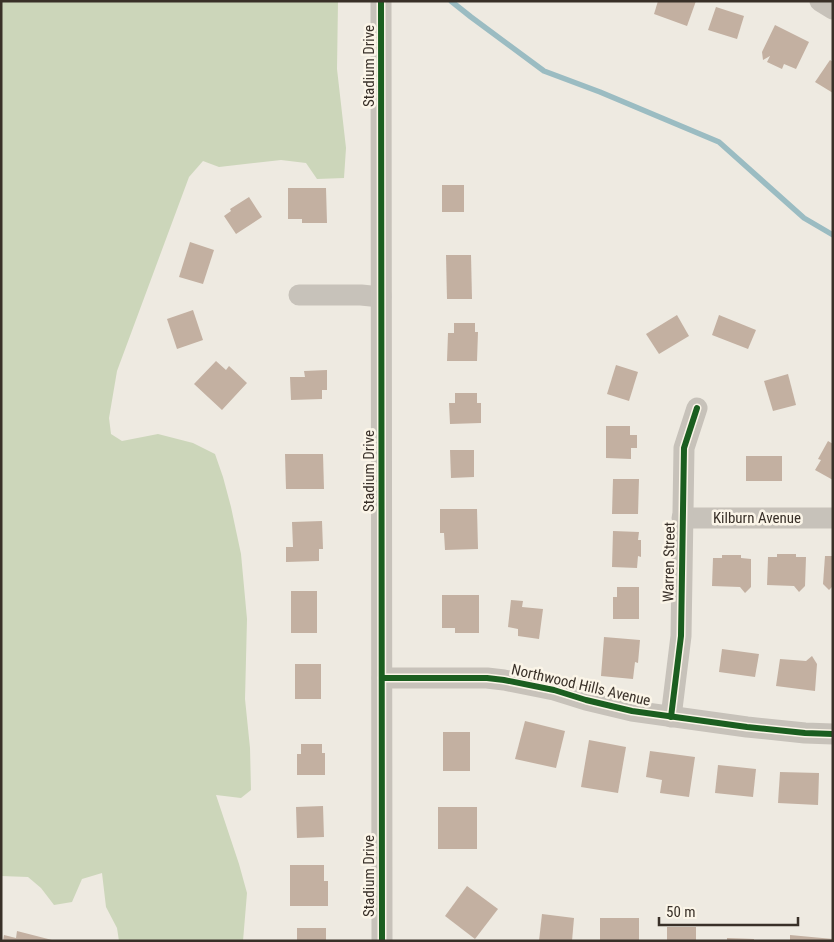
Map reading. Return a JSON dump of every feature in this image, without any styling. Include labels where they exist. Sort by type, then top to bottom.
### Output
[{"type":"street","name":"Stadium Drive","points":[[381,1],[382,941]]},
{"type":"street","points":[[820,1],[833,9]]},
{"type":"street","points":[[299,295],[361,295],[381,297]]},
{"type":"street","name":"Warren Street","points":[[671,717],[681,636],[684,448],[697,408]]},
{"type":"street","name":"Kilburn Avenue","points":[[682,518],[833,518]]},
{"type":"street","name":"Northwood Hills Avenue","points":[[382,678],[487,678],[504,680],[546,688],[632,711],[776,730],[833,734]]},
{"type":"green space","points":[[1,1],[338,1],[337,69],[346,148],[344,178],[317,179],[306,163],[281,160],[219,167],[203,161],[189,177],[117,371],[109,418],[111,434],[122,441],[158,434],[193,443],[215,454],[231,507],[241,554],[247,619],[245,699],[250,748],[251,790],[241,798],[216,795],[247,893],[243,941],[119,941],[117,928],[106,907],[102,873],[82,879],[72,902],[54,905],[41,888],[28,877],[1,876]]},
{"type":"building","points":[[658,1],[696,1],[687,26],[654,14]]},
{"type":"building","points":[[716,7],[744,16],[737,39],[708,30]]},
{"type":"building","points":[[775,25],[809,42],[796,69],[784,64],[782,69],[767,62],[770,56],[763,60],[762,52]]},
{"type":"building","points":[[830,60],[833,62],[833,93],[815,82]]},
{"type":"building","points":[[442,185],[464,185],[464,212],[442,212]]},
{"type":"building","points":[[288,188],[326,188],[327,223],[302,223],[302,219],[288,219]]},
{"type":"building","points":[[249,197],[262,217],[236,234],[224,216],[231,211],[230,209]]},
{"type":"building","points":[[190,242],[214,250],[203,284],[179,277]]},
{"type":"building","points":[[446,255],[471,255],[472,299],[447,299]]},
{"type":"building","points":[[193,310],[203,340],[177,349],[167,319]]},
{"type":"building","points":[[677,315],[689,336],[659,354],[646,334]]},
{"type":"building","points":[[719,315],[756,330],[748,349],[712,335]]},
{"type":"building","points":[[454,323],[475,323],[475,332],[478,332],[477,361],[447,361],[448,333],[454,333]]},
{"type":"building","points":[[216,361],[226,370],[229,366],[247,383],[222,410],[194,384]]},
{"type":"building","points":[[616,365],[638,372],[629,401],[607,394]]},
{"type":"building","points":[[327,370],[327,390],[322,390],[322,399],[291,400],[290,377],[305,377],[304,371]]},
{"type":"building","points":[[788,374],[796,405],[773,411],[764,381]]},
{"type":"building","points":[[455,393],[477,393],[477,403],[481,403],[481,423],[450,424],[449,403],[455,403]]},
{"type":"building","points":[[606,426],[630,426],[630,435],[637,435],[637,448],[631,448],[631,459],[606,458]]},
{"type":"building","points":[[828,441],[833,444],[833,480],[815,470],[821,460],[818,459]]},
{"type":"building","points":[[450,450],[474,450],[474,477],[451,478]]},
{"type":"building","points":[[285,454],[323,454],[324,489],[286,489]]},
{"type":"building","points":[[746,456],[782,456],[782,481],[746,481]]},
{"type":"building","points":[[613,479],[639,479],[638,514],[612,514]]},
{"type":"building","points":[[440,509],[477,509],[478,549],[445,550],[444,533],[440,533]]},
{"type":"building","points":[[322,521],[323,549],[319,549],[319,561],[286,562],[286,547],[293,547],[292,522]]},
{"type":"building","points":[[613,531],[639,532],[638,540],[641,540],[641,557],[638,556],[637,568],[612,567]]},
{"type":"building","points":[[777,554],[796,554],[796,557],[806,557],[805,586],[799,592],[794,586],[767,585],[768,557],[777,557]]},
{"type":"building","points":[[722,555],[741,555],[741,558],[751,559],[751,587],[745,593],[740,587],[712,586],[713,558],[722,558]]},
{"type":"building","points":[[825,556],[833,556],[833,586],[829,590],[823,584]]},
{"type":"building","points":[[617,587],[639,587],[639,619],[613,619],[613,597],[617,597]]},
{"type":"building","points":[[291,591],[317,591],[317,633],[291,633]]},
{"type":"building","points":[[442,595],[479,595],[479,633],[455,633],[455,628],[442,628]]},
{"type":"building","points":[[511,600],[523,601],[522,607],[543,609],[539,639],[518,636],[518,629],[508,627]]},
{"type":"building","points":[[604,637],[640,640],[638,663],[635,662],[633,679],[601,676]]},
{"type":"building","points":[[722,649],[759,654],[755,677],[719,672]]},
{"type":"building","points":[[812,656],[817,664],[815,691],[776,686],[780,659],[806,661]]},
{"type":"building","points":[[295,664],[321,664],[321,699],[295,699]]},
{"type":"building","points":[[525,721],[565,731],[556,768],[515,759]]},
{"type":"building","points":[[443,732],[470,732],[470,771],[443,771]]},
{"type":"building","points":[[589,740],[626,747],[618,793],[581,787]]},
{"type":"building","points":[[301,744],[322,744],[322,753],[325,753],[325,775],[297,775],[297,754],[301,754]]},
{"type":"building","points":[[650,751],[695,757],[689,797],[660,793],[662,780],[646,777]]},
{"type":"building","points":[[718,765],[756,769],[753,797],[715,793]]},
{"type":"building","points":[[780,772],[819,773],[818,805],[778,803]]},
{"type":"building","points":[[323,806],[324,837],[297,838],[296,807]]},
{"type":"building","points":[[438,807],[477,807],[477,849],[438,849]]},
{"type":"building","points":[[290,865],[324,865],[324,881],[328,881],[328,906],[290,906]]},
{"type":"building","points":[[467,886],[498,909],[475,939],[445,916]]},
{"type":"building","points":[[542,914],[574,918],[572,941],[539,941]]},
{"type":"building","points":[[600,918],[639,918],[639,941],[600,941]]},
{"type":"building","points":[[667,927],[696,927],[696,941],[667,941]]},
{"type":"building","points":[[297,928],[326,928],[326,941],[297,941]]},
{"type":"building","points":[[17,931],[52,941],[3,941],[4,935],[16,938]]},
{"type":"building","points":[[790,935],[833,939],[833,941],[790,941]]},
{"type":"building","points":[[727,938],[754,939],[754,941],[727,941]]},
{"type":"waterway","points":[[451,1],[544,71],[600,92],[719,142],[804,218],[833,235]]},
{"type":"cycle path","points":[[381,1],[382,941]]},
{"type":"cycle path","points":[[671,717],[681,636],[684,448],[697,408]]},
{"type":"cycle path","points":[[382,678],[487,678],[504,680],[554,690],[632,711],[747,727],[833,734]]}]
